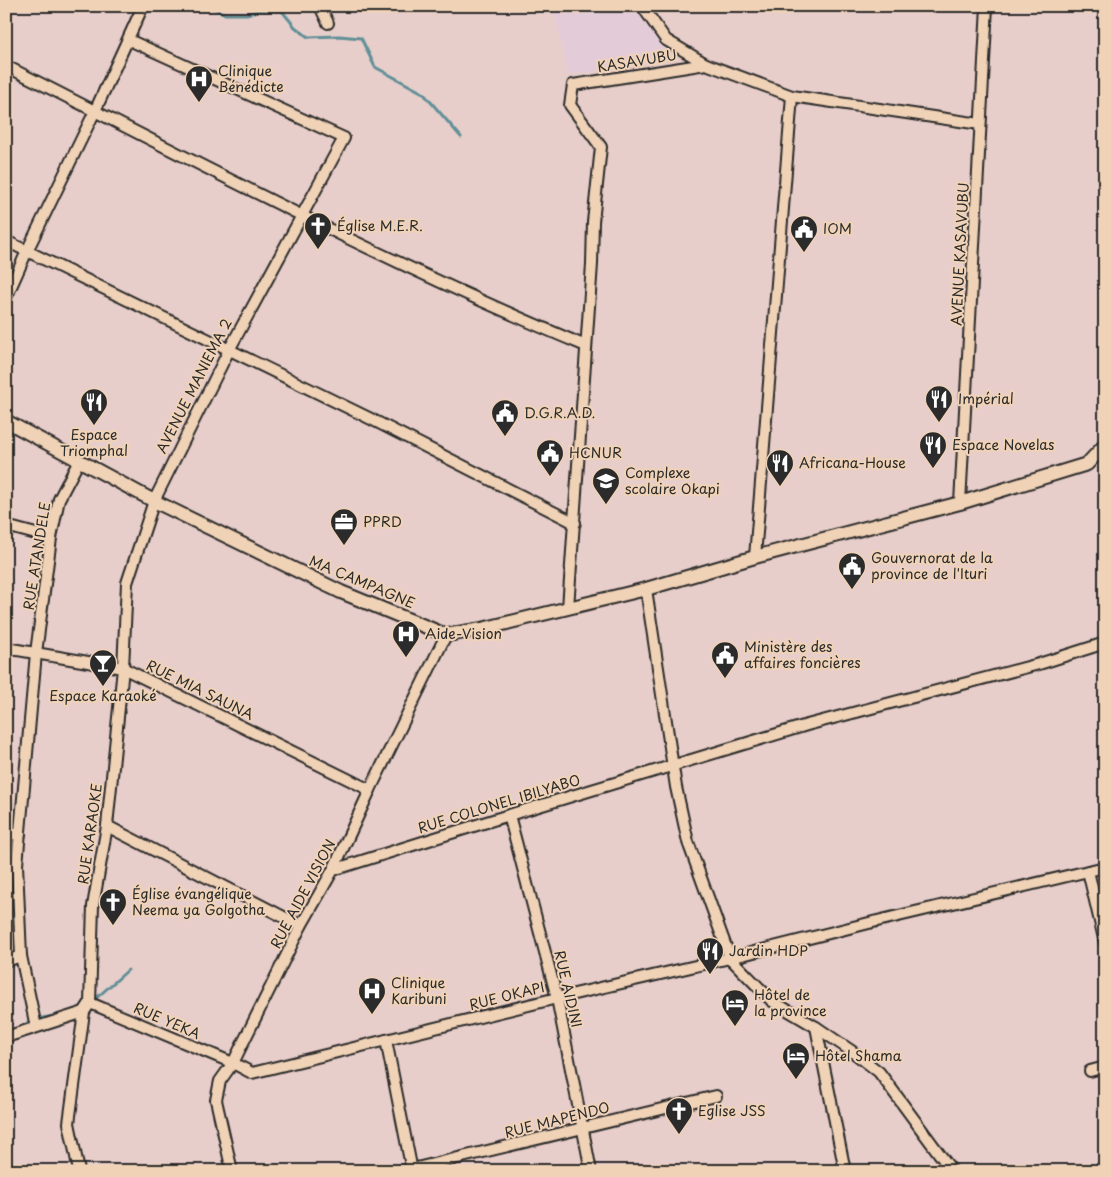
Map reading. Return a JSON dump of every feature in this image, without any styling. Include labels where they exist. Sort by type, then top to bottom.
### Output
[{"type":"street","points":[[6,298],[143,6]]},
{"type":"street","points":[[320,6],[328,23]]},
{"type":"street","points":[[642,6],[666,40],[706,64],[792,96],[980,124]]},
{"type":"street","name":"AVENUE KASAVUBU","points":[[960,503],[987,6]]},
{"type":"street","name":"AVENUE MANIEMA 2","points":[[128,40],[344,138],[229,350],[154,501]]},
{"type":"street","name":"KASAVUBU","points":[[586,346],[593,222],[601,147],[570,104],[573,85],[706,64]]},
{"type":"street","points":[[6,66],[301,215],[505,312],[586,346],[568,608]]},
{"type":"street","points":[[756,557],[792,96]]},
{"type":"street","points":[[6,241],[371,419],[575,523]]},
{"type":"street","points":[[6,421],[154,501]]},
{"type":"street","points":[[446,635],[482,629],[646,589],[756,557],[960,503],[1087,464],[1105,445]]},
{"type":"street","name":"RUE ATANDELE","points":[[34,1022],[21,956],[17,864],[36,653],[51,538],[59,499],[79,461]]},
{"type":"street","name":"MA CAMPAGNE","points":[[154,501],[341,592],[446,635]]},
{"type":"street","name":"RUE KARAOKE","points":[[90,1004],[93,906],[107,826],[123,668],[127,583],[154,501]]},
{"type":"street","points":[[6,526],[51,538]]},
{"type":"street","points":[[646,589],[676,787],[688,842],[730,958],[772,1001],[816,1027],[879,1072],[952,1171]]},
{"type":"street","name":"RUE AIDE VISION","points":[[232,1171],[216,1100],[220,1081],[234,1063],[301,926],[333,870],[446,635]]},
{"type":"street","name":"RUE COLONEL IBILYABO","points":[[333,870],[509,814],[826,720],[992,677],[1105,643]]},
{"type":"street","name":"RUE MIA SAUNA","points":[[6,648],[123,668],[370,790]]},
{"type":"street","name":"RUE AIDINI","points":[[509,814],[557,998],[592,1171]]},
{"type":"street","points":[[107,826],[301,926]]},
{"type":"street","points":[[6,834],[20,834]]},
{"type":"street","name":"RUE OKAPI","points":[[234,1063],[252,1073],[1105,867]]},
{"type":"street","points":[[1088,871],[1105,943]]},
{"type":"street","points":[[6,960],[21,956]]},
{"type":"street","points":[[79,1171],[69,1123],[84,1012],[90,1004]]},
{"type":"street","name":"RUE YEKA","points":[[90,1004],[234,1063]]},
{"type":"street","points":[[6,1037],[34,1022],[84,1012]]},
{"type":"street","points":[[816,1027],[845,1171]]},
{"type":"street","points":[[386,1040],[409,1170]]},
{"type":"street","points":[[1090,1071],[1105,1067]]},
{"type":"street","name":"RUE MAPENDO","points":[[409,1170],[716,1096]]},
{"type":"shaded area","points":[[553,6],[633,6],[671,59],[568,75]]},
{"type":"waterway","points":[[209,6],[225,14],[247,14],[261,10],[282,11],[295,27],[308,37],[339,36],[361,38],[375,67],[423,93],[461,137]]},
{"type":"waterway","points":[[93,1001],[128,970]]},
{"type":"waterway","points":[[22,1028],[30,1020],[60,1015]]},
{"type":"waterway","points":[[6,1155],[10,1171]]},
{"type":"place","name":"Clinique Bénédicte","points":[[199,103]]},
{"type":"place","name":"Église M.E.R.","points":[[318,250]]},
{"type":"place","name":"IOM","points":[[804,253]]},
{"type":"place","name":"Impérial","points":[[939,423]]},
{"type":"place","name":"Espace Triomphal","points":[[94,426]]},
{"type":"place","name":"D.G.R.A.D.","points":[[505,437]]},
{"type":"place","name":"Espace Novelas","points":[[933,469]]},
{"type":"place","name":"HCNUR","points":[[550,477]]},
{"type":"place","name":"Africana-House","points":[[780,487]]},
{"type":"place","name":"Complexe scolaire Okapi","points":[[606,505]]},
{"type":"place","name":"PPRD","points":[[344,546]]},
{"type":"place","name":"Gouvernorat de la province de l'Ituri","points":[[852,590]]},
{"type":"place","name":"Aide-Vision","points":[[406,658]]},
{"type":"place","name":"Ministère des affaires foncières","points":[[725,679]]},
{"type":"place","name":"Espace Karaoké","points":[[103,687]]},
{"type":"place","name":"Église évangélique Neema ya Golgotha","points":[[113,926]]},
{"type":"place","name":"Jardin HDP","points":[[710,975]]},
{"type":"place","name":"Clinique Karibuni","points":[[372,1015]]},
{"type":"place","name":"Hôtel de la province","points":[[735,1027]]},
{"type":"place","name":"Hôtel Shama","points":[[796,1080]]},
{"type":"place","name":"Eglise JSS","points":[[679,1135]]}]
